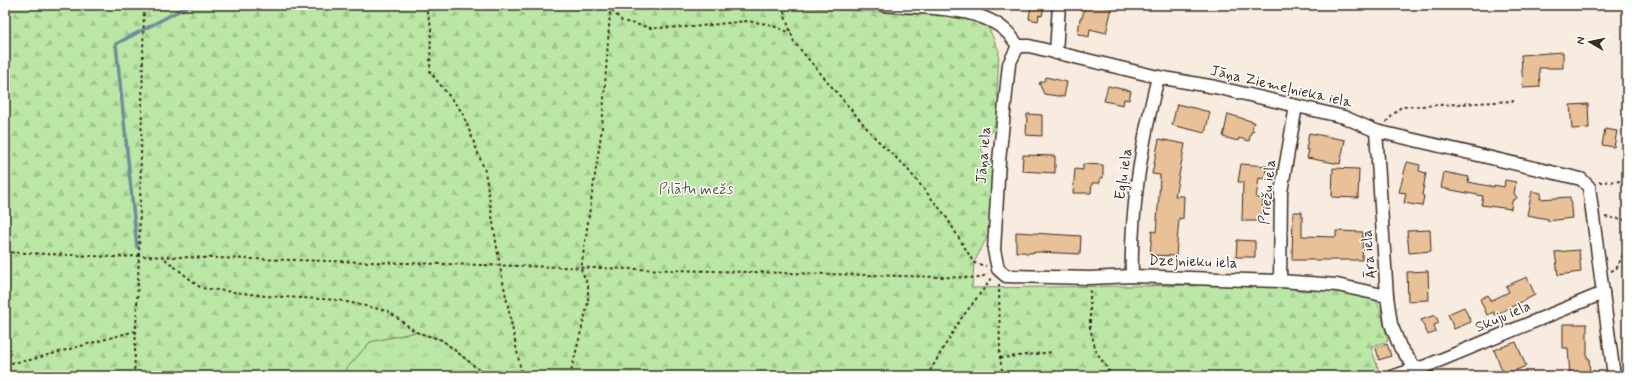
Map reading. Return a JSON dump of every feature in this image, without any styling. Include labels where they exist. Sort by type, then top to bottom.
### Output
[{"type":"street","points":[[884,5],[929,8],[971,14],[995,24],[1008,33],[1018,46]]},
{"type":"street","points":[[1056,53],[1059,5]]},
{"type":"street","name":"Jāņa Ziemeļnieka iela","points":[[1018,46],[1028,46],[1158,77],[1215,88],[1344,117],[1376,131],[1583,181]]},
{"type":"street","name":"Jāņa iela","points":[[998,269],[994,250],[999,161],[1009,64],[1018,46]]},
{"type":"street","name":"Egļu iela","points":[[1132,276],[1131,249],[1140,173],[1149,114],[1158,77]]},
{"type":"street","name":"Priežu iela","points":[[1280,281],[1282,192],[1296,106]]},
{"type":"street","name":"Āra iela","points":[[1376,131],[1387,296],[1392,324],[1400,347],[1418,372]]},
{"type":"street","points":[[1583,181],[1589,187],[1614,376]]},
{"type":"street","name":"Dzejnieku iela","points":[[998,269],[1006,276],[1090,278],[1132,276],[1280,281],[1337,285],[1387,296]]},
{"type":"street","name":"Skuju iela","points":[[1418,372],[1426,366],[1603,293]]},
{"type":"street","points":[[1394,376],[1418,372]]},
{"type":"path","points":[[134,376],[139,256],[144,5]]},
{"type":"path","points":[[425,5],[431,26],[430,72],[462,112],[485,171],[500,267],[522,376]]},
{"type":"path","points":[[607,5],[622,21],[651,28],[746,21],[768,24],[791,33]]},
{"type":"path","points":[[570,376],[588,303],[588,286],[581,269],[602,128],[610,13],[607,5]]},
{"type":"path","points":[[784,5],[785,16],[794,42],[876,139],[905,166],[945,215],[974,263],[998,269]]},
{"type":"path","points":[[1376,131],[1401,107],[1514,101]]},
{"type":"path","points":[[1583,181],[1627,181]]},
{"type":"path","points":[[1593,217],[1611,217],[1627,220]]},
{"type":"path","points":[[1602,277],[1616,269],[1627,247]]},
{"type":"path","points":[[5,252],[114,257],[139,256],[164,258],[500,267],[979,278],[998,269]]},
{"type":"path","points":[[164,258],[201,288],[266,296],[338,300],[388,311],[416,332],[442,340],[487,376]]},
{"type":"path","points":[[998,269],[1000,358],[1003,376]]},
{"type":"path","points":[[927,376],[960,320],[998,269]]},
{"type":"path","points":[[1090,278],[1090,328],[1096,351],[1112,376]]},
{"type":"path","points":[[5,364],[30,360],[135,331]]},
{"type":"path","points":[[1000,358],[1053,352]]},
{"type":"green space","name":"Pilātu mežs","points":[[5,5],[767,5],[907,14],[945,14],[986,22],[999,51],[997,93],[1002,113],[981,150],[996,166],[995,221],[974,263],[972,288],[1269,284],[1304,291],[1340,287],[1373,296],[1380,308],[1388,341],[1371,347],[1380,374],[1374,376],[487,376],[442,340],[416,332],[370,342],[340,376],[5,376]]},
{"type":"green space","points":[[416,332],[442,340],[487,376],[340,376],[370,342]]},
{"type":"building","points":[[1031,5],[1044,5],[1042,16],[1039,15],[1038,21],[1029,19]]},
{"type":"building","points":[[1085,5],[1099,5],[1112,8],[1106,33],[1090,29],[1089,37],[1078,34],[1080,18],[1082,18]]},
{"type":"building","points":[[1563,52],[1563,68],[1539,68],[1540,87],[1523,88],[1521,55]]},
{"type":"building","points":[[1046,77],[1067,82],[1064,97],[1044,94],[1039,83],[1045,80]]},
{"type":"building","points":[[1108,86],[1131,91],[1129,100],[1124,99],[1123,105],[1104,101]]},
{"type":"building","points":[[1177,104],[1210,112],[1205,133],[1172,125]]},
{"type":"building","points":[[1588,104],[1589,128],[1572,129],[1570,105]]},
{"type":"building","points":[[1027,114],[1042,115],[1042,136],[1026,135]]},
{"type":"building","points":[[1228,114],[1254,122],[1252,128],[1254,131],[1251,132],[1249,141],[1239,138],[1238,141],[1223,137]]},
{"type":"building","points":[[1605,129],[1617,131],[1614,147],[1602,145]]},
{"type":"building","points":[[1309,133],[1345,140],[1340,164],[1307,158],[1309,150],[1306,150]]},
{"type":"building","points":[[1159,139],[1185,144],[1175,196],[1184,196],[1183,219],[1179,218],[1176,256],[1150,255],[1152,231],[1156,232],[1159,195],[1160,175],[1152,174]]},
{"type":"building","points":[[1023,155],[1055,156],[1055,173],[1022,171]]},
{"type":"building","points":[[1407,162],[1420,165],[1419,171],[1426,173],[1422,195],[1424,196],[1422,206],[1404,203],[1406,193],[1399,192]]},
{"type":"building","points":[[1083,164],[1103,165],[1103,178],[1100,178],[1100,183],[1092,183],[1091,193],[1073,193],[1075,169],[1083,170]]},
{"type":"building","points":[[1241,164],[1267,166],[1264,179],[1259,178],[1256,198],[1263,198],[1262,221],[1242,221],[1243,182],[1238,182]]},
{"type":"building","points":[[1333,168],[1359,169],[1358,198],[1332,197]]},
{"type":"building","points":[[1444,172],[1469,177],[1468,182],[1494,187],[1494,185],[1504,187],[1505,180],[1516,182],[1514,193],[1517,198],[1512,201],[1511,209],[1481,205],[1483,196],[1441,188]]},
{"type":"building","points":[[1532,191],[1541,193],[1540,199],[1570,197],[1572,218],[1548,221],[1548,219],[1527,215]]},
{"type":"building","points":[[1293,212],[1302,212],[1302,236],[1336,237],[1336,231],[1363,232],[1362,260],[1292,260]]},
{"type":"building","points":[[1430,230],[1431,251],[1409,253],[1407,231]]},
{"type":"building","points":[[1016,232],[1081,236],[1080,254],[1039,252],[1027,254],[1025,252],[1016,252]]},
{"type":"building","points":[[1237,240],[1255,241],[1255,257],[1236,257]]},
{"type":"building","points":[[1579,250],[1581,272],[1558,275],[1555,252]]},
{"type":"building","points":[[1428,271],[1429,300],[1408,301],[1407,272]]},
{"type":"building","points":[[1527,277],[1535,295],[1495,315],[1494,312],[1487,315],[1480,299],[1488,295],[1490,301],[1509,292],[1506,286]]},
{"type":"building","points":[[1464,307],[1471,322],[1454,329],[1448,314]]},
{"type":"building","points":[[1435,315],[1439,323],[1434,325],[1436,332],[1428,335],[1421,320]]},
{"type":"building","points":[[1563,324],[1587,324],[1587,358],[1589,358],[1590,376],[1570,376],[1568,348],[1563,348]]},
{"type":"building","points":[[1516,342],[1526,366],[1504,375],[1494,350]]},
{"type":"building","points":[[1387,344],[1391,356],[1379,360],[1376,348]]},
{"type":"waterway","points":[[137,247],[116,44],[190,5]]}]
